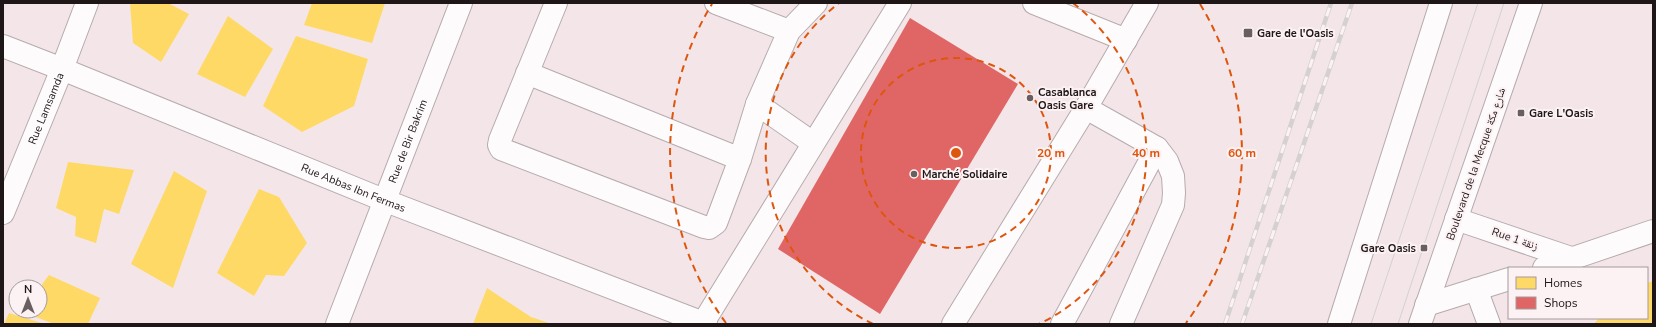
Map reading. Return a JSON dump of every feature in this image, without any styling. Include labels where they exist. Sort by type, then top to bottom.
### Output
[{"type":"street","name":"Rue Lamsamda","points":[[3,213],[62,69],[87,3]]},
{"type":"street","name":"Rue de Bir Bakrim","points":[[337,324],[386,201],[461,3]]},
{"type":"street","points":[[556,3],[500,140],[499,145],[501,149],[709,228],[716,223],[740,159],[757,104],[789,31],[816,3]]},
{"type":"street","points":[[716,3],[789,31]]},
{"type":"street","points":[[705,323],[813,143],[900,3]]},
{"type":"street","points":[[1034,3],[1126,40]]},
{"type":"street","points":[[953,324],[1086,108],[1147,3]]},
{"type":"street","points":[[1339,324],[1441,3]]},
{"type":"street","name":"Boulevard de la Mecque شارع مكة","points":[[1423,314],[1531,3]]},
{"type":"street","name":"Rue Abbas Ibn Fermas","points":[[3,46],[386,201],[705,323]]},
{"type":"street","points":[[527,73],[740,159]]},
{"type":"street","points":[[757,104],[813,143]]},
{"type":"street","points":[[1086,108],[1157,148],[1166,161],[1173,176],[1173,205],[1121,324]]},
{"type":"street","points":[[1062,324],[1157,148]]},
{"type":"street","name":"Rue 1 زنقة","points":[[1456,219],[1574,259]]},
{"type":"street","points":[[1547,267],[1653,231]]},
{"type":"street","points":[[1423,314],[1476,289],[1508,279]]},
{"type":"street","points":[[1476,289],[1489,324]]},
{"type":"building: Homes","points":[[130,3],[168,3],[189,14],[161,62],[133,43]]},
{"type":"building: Homes","points":[[312,3],[385,3],[372,43],[304,25]]},
{"type":"building: Homes","points":[[228,16],[273,49],[245,97],[197,74]]},
{"type":"building: Homes","points":[[296,36],[368,59],[354,106],[302,132],[263,106]]},
{"type":"building: Homes","points":[[68,162],[134,170],[119,214],[104,209],[96,243],[75,236],[76,217],[56,208]]},
{"type":"building: Homes","points":[[174,171],[207,191],[173,288],[131,264]]},
{"type":"building: Homes","points":[[259,189],[279,197],[307,243],[284,276],[266,275],[254,296],[217,273]]},
{"type":"building: Homes","points":[[49,275],[100,298],[88,324],[54,324],[41,319],[48,319],[48,279],[46,279]]},
{"type":"building: Homes","points":[[1653,281],[1653,324],[1594,324],[1598,319],[1648,319],[1648,283]]},
{"type":"building: Homes","points":[[487,288],[531,317],[552,324],[473,324]]},
{"type":"building: Homes","points":[[8,315],[8,319],[29,319],[45,324],[4,324]]},
{"type":"building: Shops","points":[[910,18],[1018,84],[880,314],[778,249]]},
{"type":"tram line","points":[[1371,324],[1478,3]]},
{"type":"tram line","points":[[1398,324],[1504,3]]},
{"type":"railway","points":[[1225,324],[1331,3]]},
{"type":"railway","points":[[1242,324],[1352,3]]},
{"type":"place","name":"Gare de l'Oasis","points":[[1248,33]]},
{"type":"place","name":"Casablanca Oasis Gare","points":[[1030,98]]},
{"type":"place","name":"Gare L'Oasis","points":[[1521,113]]},
{"type":"place","name":"Marché Solidaire","points":[[914,174]]},
{"type":"place","name":"Gare Oasis","points":[[1424,248]]}]
